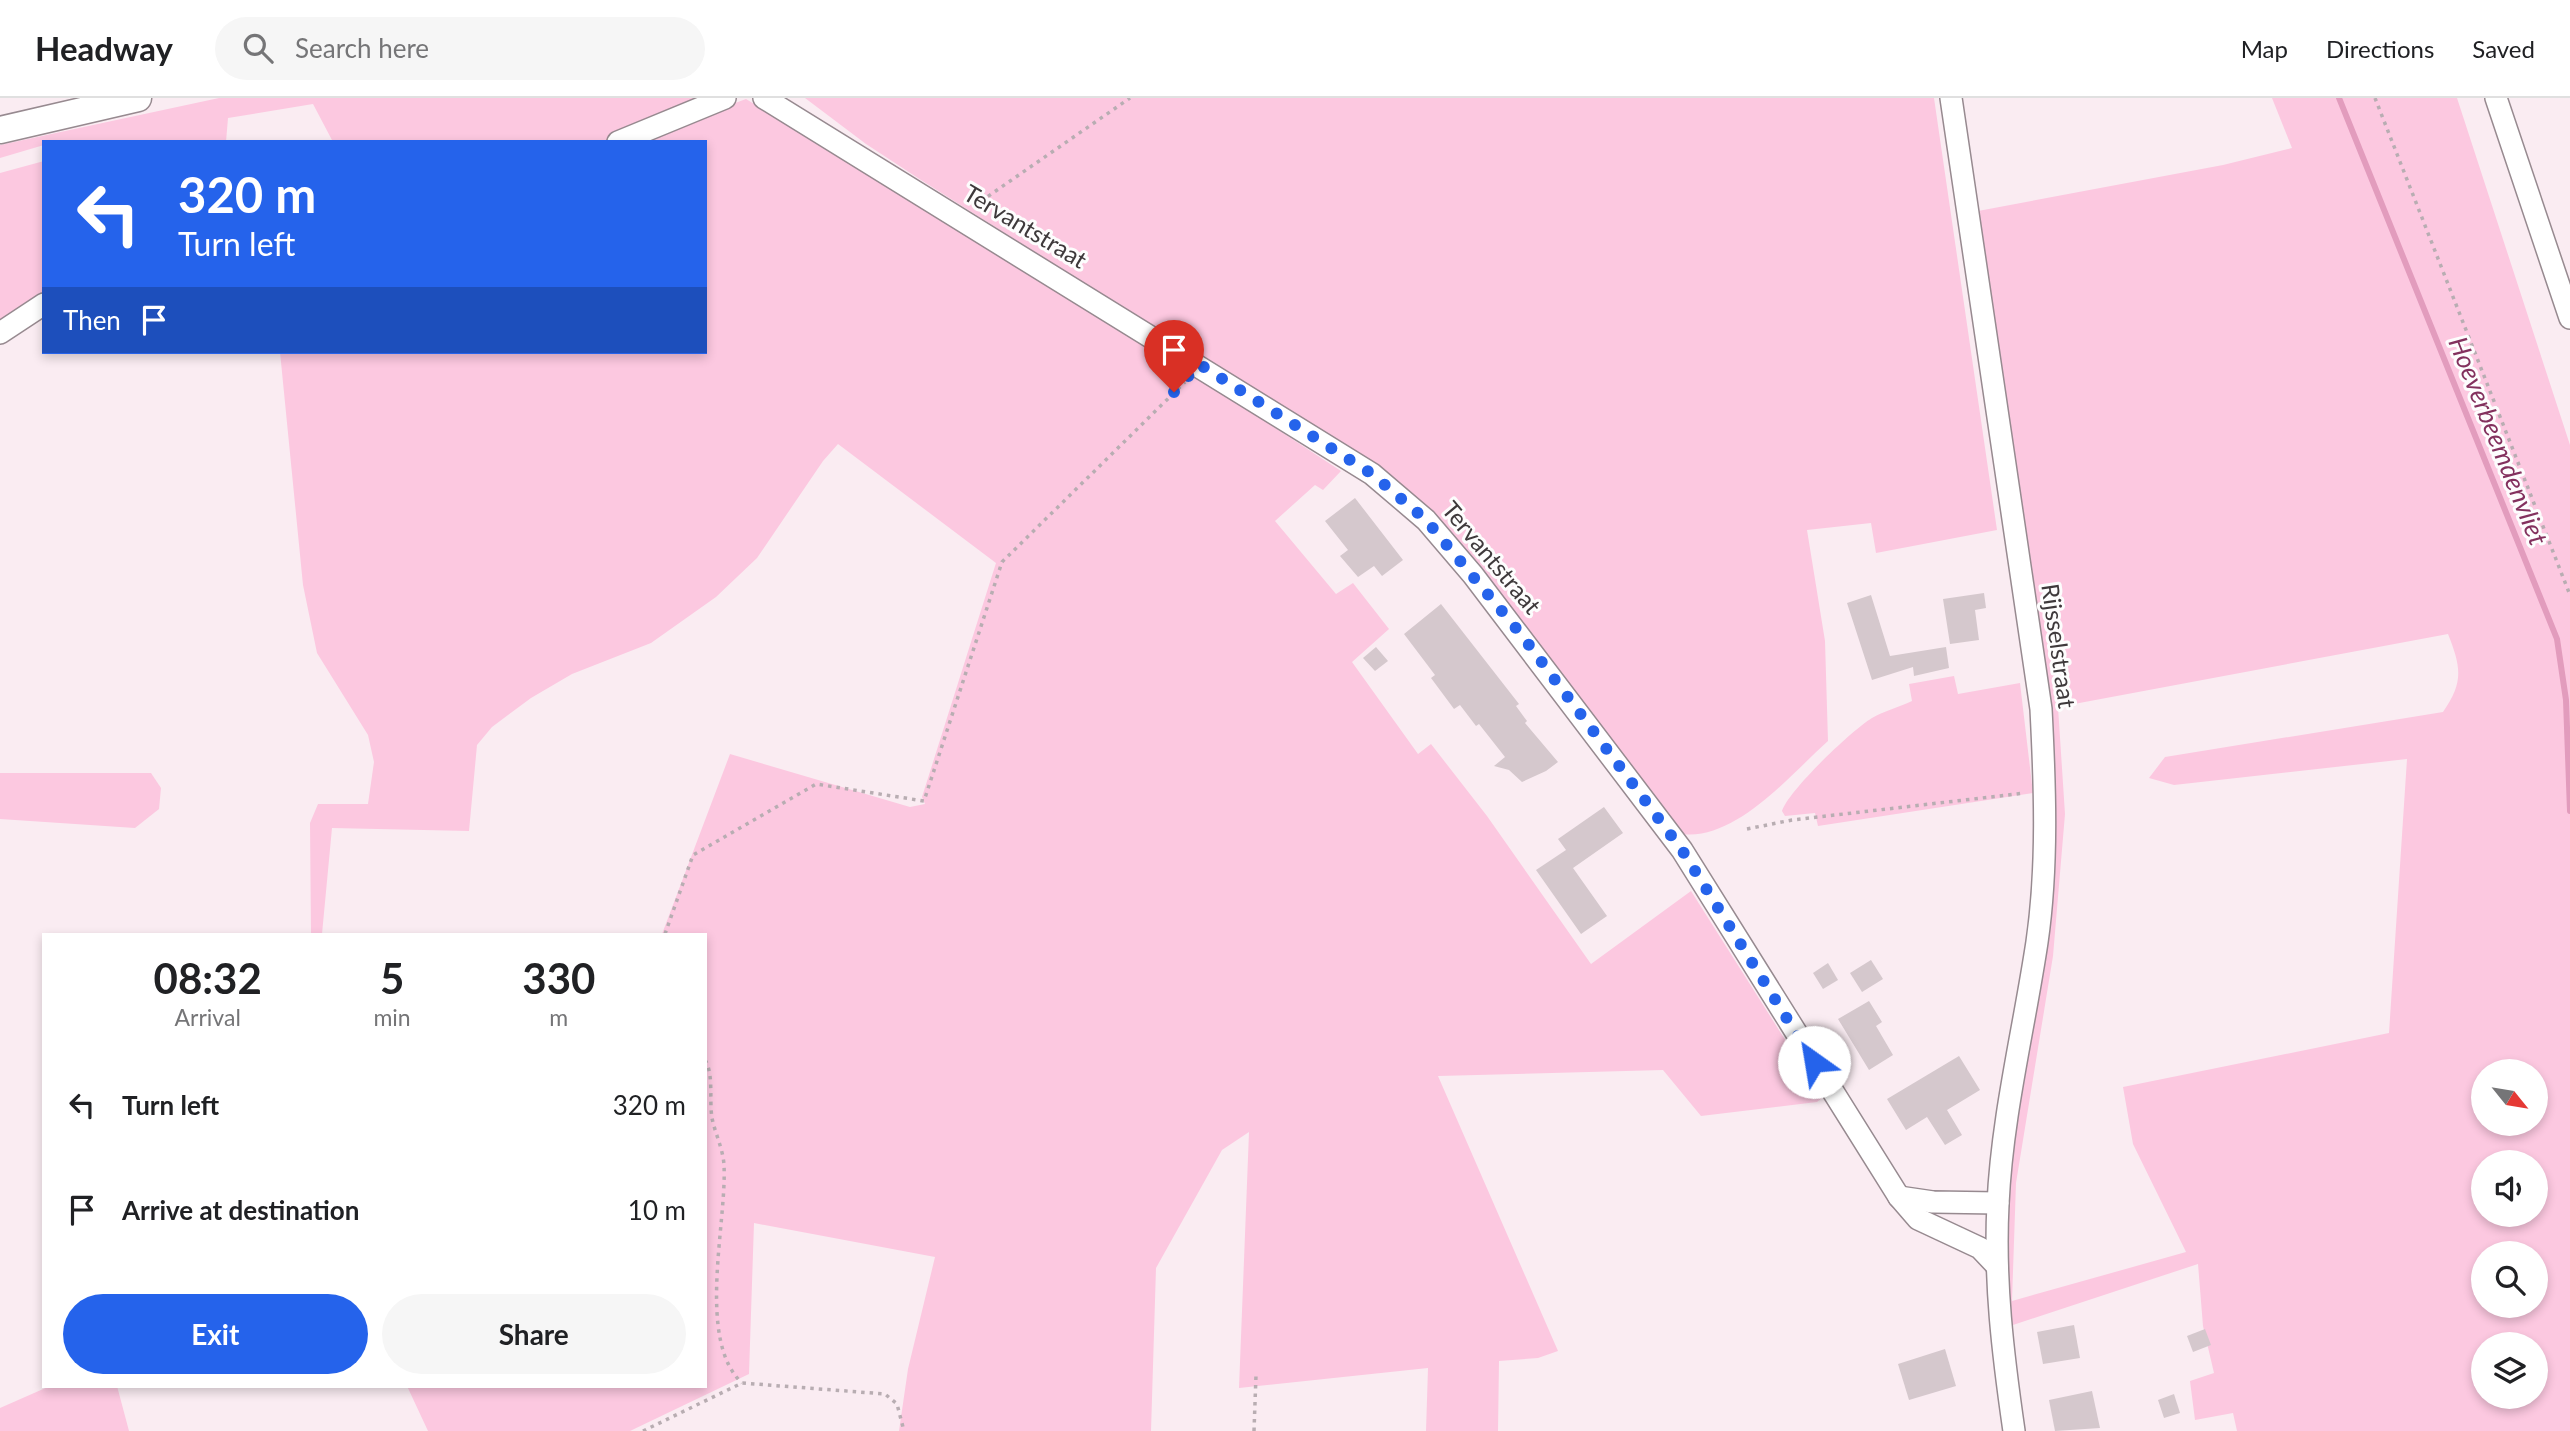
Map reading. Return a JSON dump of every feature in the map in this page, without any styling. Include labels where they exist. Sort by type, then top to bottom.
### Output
[{"type":"main road","points":[[0,130],[138,98]]},
{"type":"street","points":[[623,140],[725,98]]},
{"type":"street","name":"Tervantstraat","points":[[764,98],[816,127],[1372,474],[1426,520],[1473,575],[1682,850],[1899,1197],[1918,1219],[1980,1248],[1997,1266]]},
{"type":"street","name":"Tervantstraat","points":[[788,98],[816,127]]},
{"type":"street","name":"Rijsselstraat","points":[[1951,98],[2041,709],[2045,791],[2037,940],[2010,1091],[1998,1203]]},
{"type":"street","points":[[2496,98],[2570,318]]},
{"type":"street","points":[[0,333],[42,305]]},
{"type":"street","points":[[1899,1197],[1933,1202],[1998,1203],[1998,1320],[2014,1431]]},
{"type":"path","points":[[958,217],[1130,98]]},
{"type":"path","points":[[2375,98],[2570,595]]},
{"type":"path","points":[[665,933],[693,855],[816,784],[924,801],[1002,562],[1199,364]]},
{"type":"path","points":[[1747,829],[1792,820],[2045,791]]},
{"type":"path","points":[[707,1077],[712,1118],[724,1161],[724,1198],[715,1276],[722,1345],[727,1366],[742,1383]]},
{"type":"path","points":[[1254,1431],[1256,1375]]},
{"type":"path","points":[[643,1431],[742,1383],[885,1394],[897,1404],[904,1431]]},
{"type":"shaded area","points":[[219,98],[701,98],[668,128],[746,99],[1219,391],[1341,471],[1323,490],[1315,485],[1275,521],[1336,594],[1353,583],[1389,629],[1352,662],[1418,754],[1431,744],[1487,816],[1591,964],[1691,891],[1822,1098],[1817,1102],[1701,1116],[1663,1070],[1438,1076],[1558,1351],[1538,1358],[1499,1361],[1498,1431],[1426,1431],[1428,1368],[1239,1388],[1249,1132],[1222,1150],[1156,1268],[1151,1431],[899,1431],[908,1369],[935,1257],[754,1223],[749,1374],[630,1431],[428,1431],[408,1388],[707,1388],[707,933],[662,933],[730,754],[910,807],[925,804],[922,797],[996,563],[838,444],[823,461],[757,558],[716,597],[651,643],[572,674],[531,698],[492,727],[477,745],[469,831],[332,828],[322,933],[311,933],[310,823],[318,804],[368,804],[374,762],[368,735],[317,653],[303,585],[280,354],[707,354],[707,140],[332,140],[313,104],[228,118],[226,140],[42,140],[42,146],[0,158],[0,145]]},
{"type":"shaded area","points":[[805,98],[1934,98],[1997,530],[1876,553],[1871,523],[1807,530],[1825,641],[1828,741],[1780,787],[1742,816],[1722,827],[1702,833],[1682,834],[1437,518],[1401,484],[921,180],[866,144]]},
{"type":"shaded area","points":[[2272,98],[2457,98],[2570,445],[2570,1431],[2237,1431],[2233,1413],[2195,1420],[2190,1381],[2214,1373],[2203,1326],[2198,1264],[2010,1326],[2005,1294],[2008,1184],[2053,860],[1978,211],[2223,165],[2292,148]],"holes":[[[2448,634],[2456,656],[2458,674],[2454,692],[2443,712],[2165,757],[2149,778],[2174,785],[2407,759],[2389,1033],[2123,1087],[2133,1144],[2186,1252],[2012,1301],[2016,1183],[2053,956],[2065,814],[2058,707]]]},
{"type":"shaded area","points":[[42,162],[42,295],[0,322],[0,173]]},
{"type":"shaded area","points":[[1954,676],[1958,694],[2020,683],[2033,793],[1818,826],[1815,813],[1785,816],[1782,811],[1796,789],[1836,748],[1872,718],[1912,701],[1909,684]]},
{"type":"shaded area","points":[[0,773],[151,773],[161,788],[159,809],[135,828],[0,819]]},
{"type":"shaded area","points":[[45,1388],[118,1388],[129,1431],[0,1431],[0,1408]]},
{"type":"building","points":[[1355,498],[1403,560],[1382,576],[1374,566],[1358,577],[1340,556],[1348,550],[1325,521]]},
{"type":"building","points":[[1984,593],[1986,608],[1975,610],[1979,640],[1950,644],[1943,599]]},
{"type":"building","points":[[1871,595],[1890,656],[1946,647],[1949,668],[1914,676],[1913,667],[1872,680],[1847,603]]},
{"type":"building","points":[[1441,604],[1519,704],[1516,706],[1527,721],[1525,723],[1558,762],[1546,771],[1522,782],[1509,770],[1494,766],[1505,757],[1460,705],[1454,709],[1431,678],[1435,675],[1404,634]]},
{"type":"building","points":[[1376,647],[1388,661],[1375,671],[1363,658]]},
{"type":"building","points":[[1604,807],[1623,833],[1573,868],[1607,916],[1581,934],[1536,870],[1566,850],[1558,839]]},
{"type":"building","points":[[1871,960],[1883,979],[1862,992],[1850,973]]},
{"type":"building","points":[[1828,963],[1838,980],[1823,989],[1813,973]]},
{"type":"building","points":[[1869,1001],[1882,1022],[1876,1026],[1893,1055],[1869,1070],[1838,1019]]},
{"type":"building","points":[[1959,1056],[1980,1090],[1947,1110],[1962,1135],[1945,1145],[1927,1117],[1906,1130],[1887,1099]]},
{"type":"building","points":[[2074,1325],[2080,1358],[2043,1364],[2037,1332]]},
{"type":"building","points":[[2205,1329],[2211,1345],[2193,1352],[2187,1336]]},
{"type":"building","points":[[1945,1349],[1956,1386],[1909,1400],[1898,1364]]},
{"type":"building","points":[[2092,1391],[2100,1428],[2055,1431],[2049,1400]]},
{"type":"building","points":[[2174,1394],[2180,1413],[2164,1418],[2158,1400]]},
{"type":"waterway","name":"Hoeverbeemdenvliet","points":[[2339,98],[2557,639],[2566,700],[2570,811]]},
{"type":"route","points":[[1174,392],[1199,364],[1372,474],[1426,520],[1520,633],[1682,850],[1814,1062]]}]
